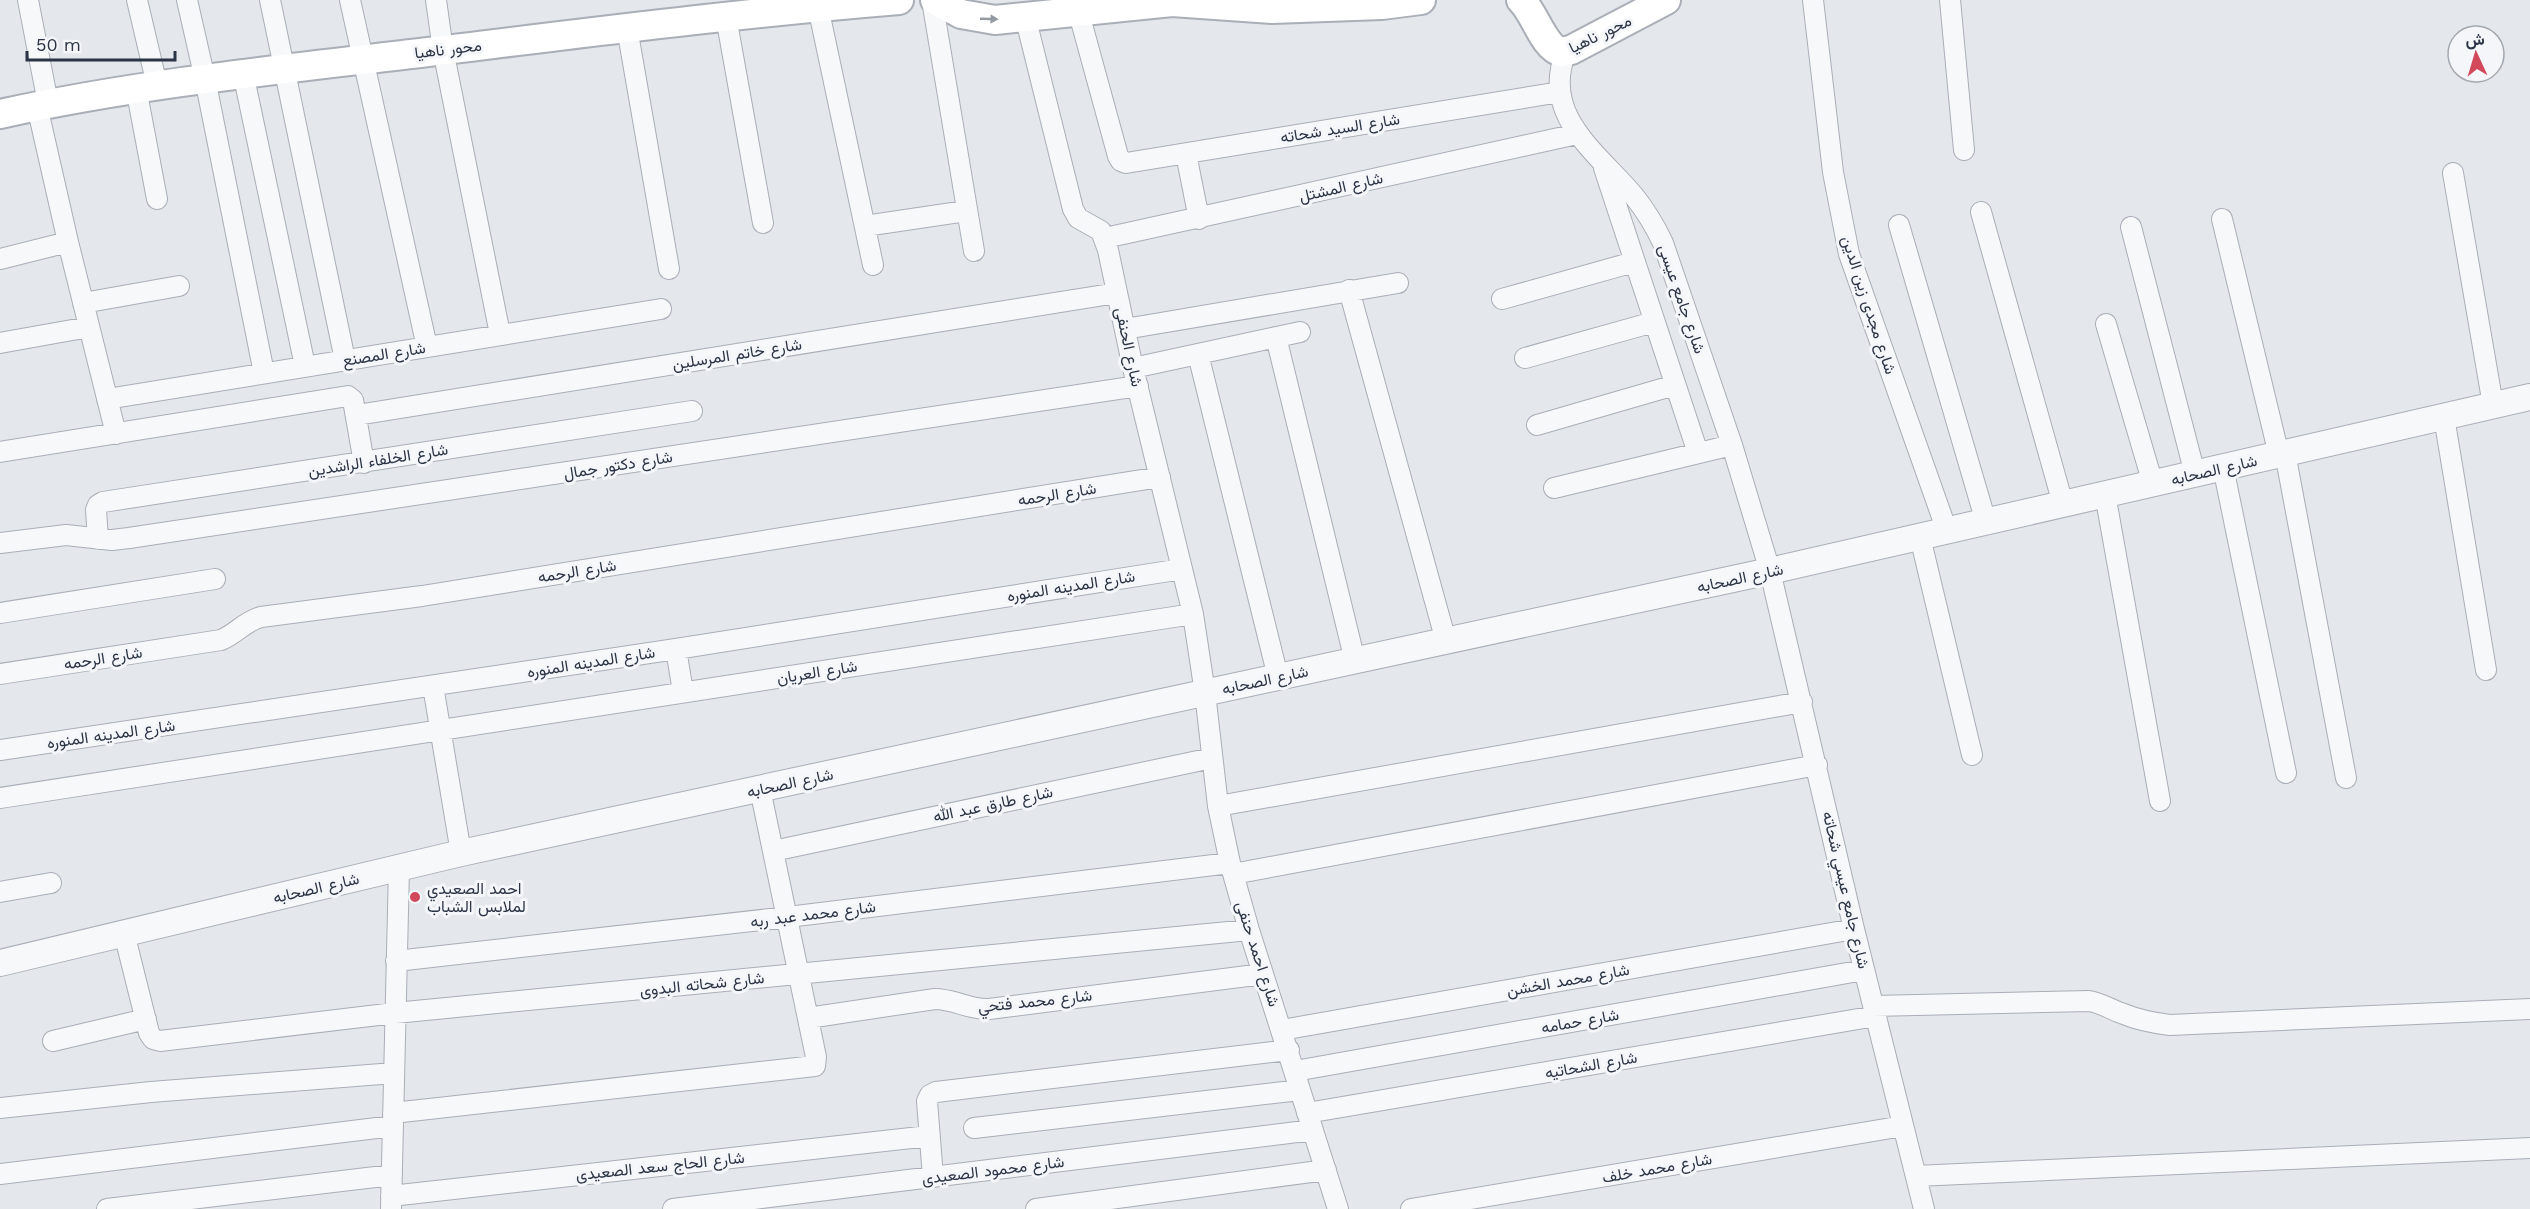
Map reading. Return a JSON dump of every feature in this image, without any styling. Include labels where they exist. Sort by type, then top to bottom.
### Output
[{"type":"main road","name":"محور ناهيا","points":[[0,114],[147,86],[627,28],[899,0]]},
{"type":"main road","points":[[933,0],[961,14],[995,20],[1092,6],[1172,2],[1272,9],[1382,5],[1421,0]]},
{"type":"main road","name":"محور ناهيا","points":[[1521,0],[1528,7],[1551,47],[1556,51],[1566,52],[1666,0]]},
{"type":"street","points":[[28,0],[43,104],[68,242],[116,434]]},
{"type":"street","points":[[138,0],[157,199]]},
{"type":"street","points":[[187,0],[206,79],[264,373]]},
{"type":"street","points":[[270,0],[345,360]]},
{"type":"street","points":[[350,0],[427,347]]},
{"type":"street","points":[[436,0],[443,50],[500,334]]},
{"type":"street","points":[[933,0],[974,251]]},
{"type":"street","name":"شارع مجدى زين الدين","points":[[1813,0],[1833,172],[1849,254],[1947,531]]},
{"type":"street","points":[[1950,0],[1964,150]]},
{"type":"street","name":"شارع السيد شحاته","points":[[1092,6],[1121,161],[1129,163],[1560,92]]},
{"type":"street","points":[[818,7],[873,266]]},
{"type":"street","points":[[1025,16],[1073,209],[1078,218],[1101,231],[1105,238]]},
{"type":"street","points":[[726,17],[763,223]]},
{"type":"street","points":[[627,28],[669,269]]},
{"type":"street","name":"شارع جامع عيسى","points":[[1566,52],[1559,73],[1560,92],[1567,114],[1577,134],[1653,221],[1663,243],[1732,445],[1770,571]]},
{"type":"street","points":[[243,74],[305,366]]},
{"type":"street","name":"شارع المشتل","points":[[1105,238],[1577,134]]},
{"type":"street","points":[[1186,154],[1199,219]]},
{"type":"street","points":[[1602,162],[1698,453]]},
{"type":"street","points":[[2452,174],[2493,405]]},
{"type":"street","points":[[865,226],[966,211]]},
{"type":"street","points":[[1981,212],[2063,504]]},
{"type":"street","points":[[2222,219],[2282,454],[2346,778]]},
{"type":"street","points":[[1899,225],[1986,522]]},
{"type":"street","points":[[2131,227],[2195,474]]},
{"type":"street","name":"شارع الحنفى","points":[[1105,238],[1193,614],[1205,693]]},
{"type":"street","points":[[0,259],[68,242]]},
{"type":"street","points":[[1502,299],[1634,262]]},
{"type":"street","points":[[1125,329],[1398,282]]},
{"type":"street","points":[[83,303],[179,286]]},
{"type":"street","points":[[1349,291],[1446,641]]},
{"type":"street","name":"شارع خاتم المرسلين","points":[[357,415],[1118,292]]},
{"type":"street","name":"شارع المصنع","points":[[107,399],[661,309]]},
{"type":"street","points":[[1525,358],[1654,322]]},
{"type":"street","points":[[2106,324],[2153,484]]},
{"type":"street","points":[[0,342],[89,327]]},
{"type":"street","name":"شارع دكتور جمال","points":[[0,543],[56,536],[98,539],[129,538],[1136,377],[1198,354],[1300,332]]},
{"type":"street","points":[[1276,337],[1355,661]]},
{"type":"street","points":[[1198,354],[1278,677]]},
{"type":"street","points":[[1537,425],[1676,385]]},
{"type":"street","points":[[0,452],[346,396],[353,400],[364,463]]},
{"type":"street","name":"شارع الصحابه","points":[[0,963],[461,854],[1770,571],[2530,397]]},
{"type":"street","name":"شارع الخلفاء الراشدين","points":[[98,539],[96,510],[100,503],[692,411]]},
{"type":"street","points":[[2444,417],[2486,670]]},
{"type":"street","points":[[1554,488],[1732,445]]},
{"type":"street","points":[[2223,467],[2286,773]]},
{"type":"street","name":"شارع الرحمه","points":[[0,674],[221,640],[233,635],[250,620],[261,616],[434,594],[1160,477]]},
{"type":"street","points":[[2105,494],[2160,801]]},
{"type":"street","points":[[1920,537],[1972,755]]},
{"type":"street","name":"شارع المدينه المنوره","points":[[0,750],[676,649],[1182,569]]},
{"type":"street","name":"شارع جامع عيسي شحاته","points":[[1770,571],[1854,929],[1924,1209]]},
{"type":"street","points":[[0,613],[215,579]]},
{"type":"street","name":"شارع العريان","points":[[0,798],[1193,614]]},
{"type":"street","points":[[676,649],[683,692]]},
{"type":"street","points":[[433,686],[461,854]]},
{"type":"street","name":"شارع احمد حنفى","points":[[1205,693],[1218,806],[1231,868],[1338,1209]]},
{"type":"street","points":[[1218,806],[1802,702]]},
{"type":"street","name":"شارع طارق عبد الله","points":[[773,851],[1212,758]]},
{"type":"street","name":"شارع محمد عبد ربه","points":[[396,961],[1231,868],[1817,765]]},
{"type":"street","points":[[0,1174],[393,1120],[813,1067],[816,1064],[808,1018],[760,789]]},
{"type":"street","points":[[391,1202],[399,868]]},
{"type":"street","points":[[0,892],[51,883]]},
{"type":"street","name":"شارع محمد الخشن","points":[[1282,1030],[1854,929]]},
{"type":"street","name":"شارع شحاته البدوى","points":[[146,1019],[149,1033],[156,1040],[395,1014],[1249,930]]},
{"type":"street","points":[[53,1041],[146,1019],[124,933]]},
{"type":"street","name":"شارع حمامه","points":[[974,1128],[1297,1081],[1864,970]]},
{"type":"street","name":"شارع محمد فتحي","points":[[808,1018],[935,999],[944,999],[974,1009],[989,1008],[1263,974]]},
{"type":"street","name":"شارع الشحاتيه","points":[[1310,1122],[1874,1011],[2089,1001],[2147,1022],[2170,1025],[2530,1009]]},
{"type":"street","points":[[933,1178],[927,1101],[930,1095],[936,1092],[1289,1050]]},
{"type":"street","points":[[0,1108],[151,1092],[394,1073]]},
{"type":"street","name":"شارع محمود الصعيدى","points":[[673,1209],[933,1178],[1310,1122]]},
{"type":"street","name":"شارع محمد خلف","points":[[1411,1209],[1904,1126]]},
{"type":"street","name":"شارع الحاج سعد الصعيدى","points":[[391,1202],[929,1136]]},
{"type":"street","points":[[1916,1176],[2530,1149]]},
{"type":"street","points":[[1036,1209],[1326,1170]]},
{"type":"street","points":[[107,1209],[392,1175]]},
{"type":"place","name":"احمد الصعيدي لملابس الشباب","points":[[415,897]]}]
